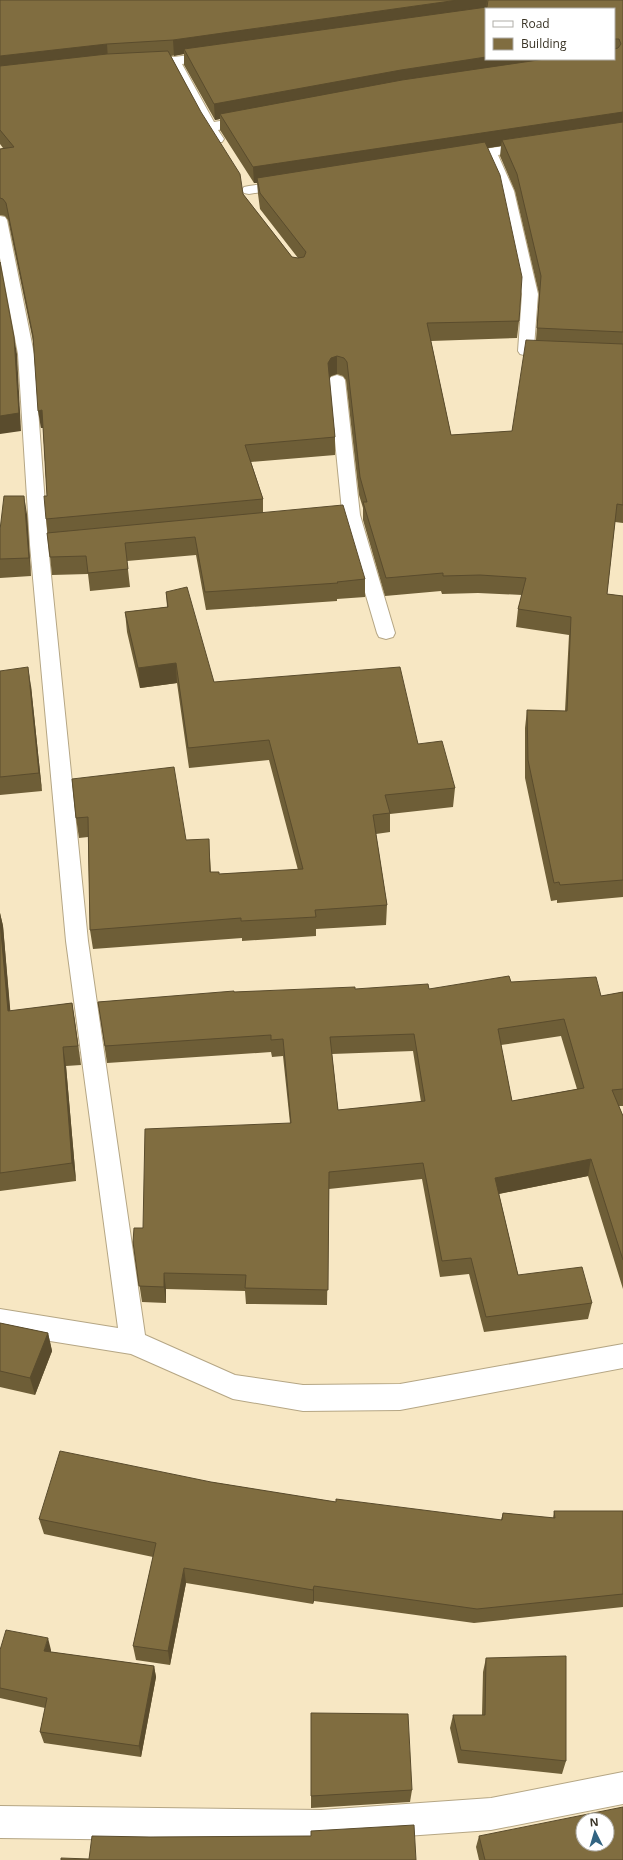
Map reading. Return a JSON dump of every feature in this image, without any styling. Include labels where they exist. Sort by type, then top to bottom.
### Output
[{"type":"street","points":[[133,63],[174,61],[228,54]]},
{"type":"street","points":[[174,61],[210,128],[226,153]]},
{"type":"street","points":[[210,128],[264,117]]},
{"type":"street","points":[[443,159],[545,144]]},
{"type":"street","points":[[490,152],[507,191],[530,294],[526,351],[556,352]]},
{"type":"street","points":[[241,178],[250,197],[303,182]]},
{"type":"street","points":[[0,220],[26,354],[47,545],[77,941],[133,1342]]},
{"type":"street","points":[[337,380],[351,515],[386,633]]},
{"type":"street","points":[[297,521],[351,515]]},
{"type":"street","points":[[0,1321],[133,1342],[233,1387],[303,1398],[400,1397],[623,1356]]},
{"type":"street","points":[[0,1822],[321,1826],[491,1814],[623,1788]]},
{"type":"building","points":[[0,0],[458,0],[173,40],[107,44],[0,56]]},
{"type":"building","points":[[488,0],[623,0],[623,112],[253,167],[220,114],[402,80],[538,60],[615,60],[615,49],[618,48],[621,44],[619,39],[615,39],[615,8],[485,8],[485,57],[401,70],[214,104],[184,49],[487,7]]},
{"type":"building","points":[[168,51],[201,112],[240,174],[243,194],[292,257],[304,257],[306,252],[260,193],[257,178],[485,142],[500,175],[522,277],[519,321],[427,323],[451,435],[512,431],[526,340],[623,344],[623,505],[617,504],[607,594],[623,596],[623,880],[560,885],[559,882],[554,883],[528,760],[527,710],[567,711],[571,617],[518,609],[526,578],[480,575],[443,576],[443,573],[386,578],[363,502],[367,502],[360,477],[347,362],[344,358],[337,356],[331,358],[328,363],[335,437],[245,445],[263,499],[46,519],[44,496],[47,496],[42,410],[38,411],[33,336],[6,203],[0,198],[0,149],[14,147],[0,130],[0,66],[107,54]]},
{"type":"building","points":[[623,122],[623,332],[537,328],[541,276],[517,174],[502,140]]},
{"type":"building","points":[[0,262],[14,337],[19,413],[0,416]]},
{"type":"building","points":[[4,496],[24,496],[29,558],[0,559],[0,530]]},
{"type":"building","points":[[343,505],[365,579],[337,582],[338,583],[205,592],[195,537],[125,543],[128,569],[88,573],[86,556],[50,557],[47,533]]},
{"type":"building","points":[[187,587],[214,682],[400,667],[418,744],[442,741],[455,788],[385,795],[390,813],[373,815],[387,905],[315,910],[316,917],[241,921],[241,918],[90,930],[88,817],[76,818],[72,779],[174,767],[186,840],[209,839],[210,872],[219,872],[219,874],[303,869],[269,740],[188,748],[176,663],[138,668],[125,612],[168,607],[166,592]]},
{"type":"building","points":[[28,667],[39,773],[0,777],[0,671]]},
{"type":"building","points":[[0,921],[8,1011],[72,1003],[78,1046],[63,1047],[72,1163],[0,1173]]},
{"type":"building","points":[[509,976],[511,982],[596,977],[601,996],[623,992],[623,1089],[612,1090],[623,1116],[623,1260],[591,1159],[495,1178],[518,1275],[582,1267],[592,1303],[486,1317],[471,1258],[442,1261],[423,1163],[329,1172],[328,1290],[245,1288],[246,1275],[164,1273],[164,1287],[139,1286],[133,1242],[134,1228],[143,1228],[145,1129],[291,1123],[283,1039],[271,1040],[271,1035],[105,1046],[98,1002],[234,991],[355,987],[355,989],[428,984],[429,989]],"holes":[[[564,1019],[584,1088],[512,1101],[498,1029]],[[414,1034],[425,1101],[338,1110],[330,1037]]]},
{"type":"building","points":[[0,1323],[48,1333],[30,1378],[0,1371]]},
{"type":"building","points":[[60,1451],[211,1482],[336,1502],[336,1499],[502,1520],[503,1513],[555,1518],[554,1511],[623,1511],[623,1594],[477,1609],[314,1586],[313,1590],[184,1568],[168,1651],[133,1646],[156,1543],[39,1519]]},
{"type":"building","points":[[6,1630],[48,1638],[44,1651],[154,1666],[139,1746],[40,1732],[47,1698],[0,1688],[0,1650]]},
{"type":"building","points":[[566,1656],[566,1761],[461,1750],[453,1715],[485,1715],[486,1658]]},
{"type":"building","points":[[311,1713],[408,1714],[412,1790],[311,1796]]},
{"type":"building","points":[[623,1807],[623,1860],[485,1860],[479,1836],[575,1817],[575,1852],[615,1852],[615,1812],[598,1812]]},
{"type":"building","points":[[414,1825],[416,1860],[61,1860],[61,1858],[89,1859],[92,1836],[311,1836],[311,1831]]}]
